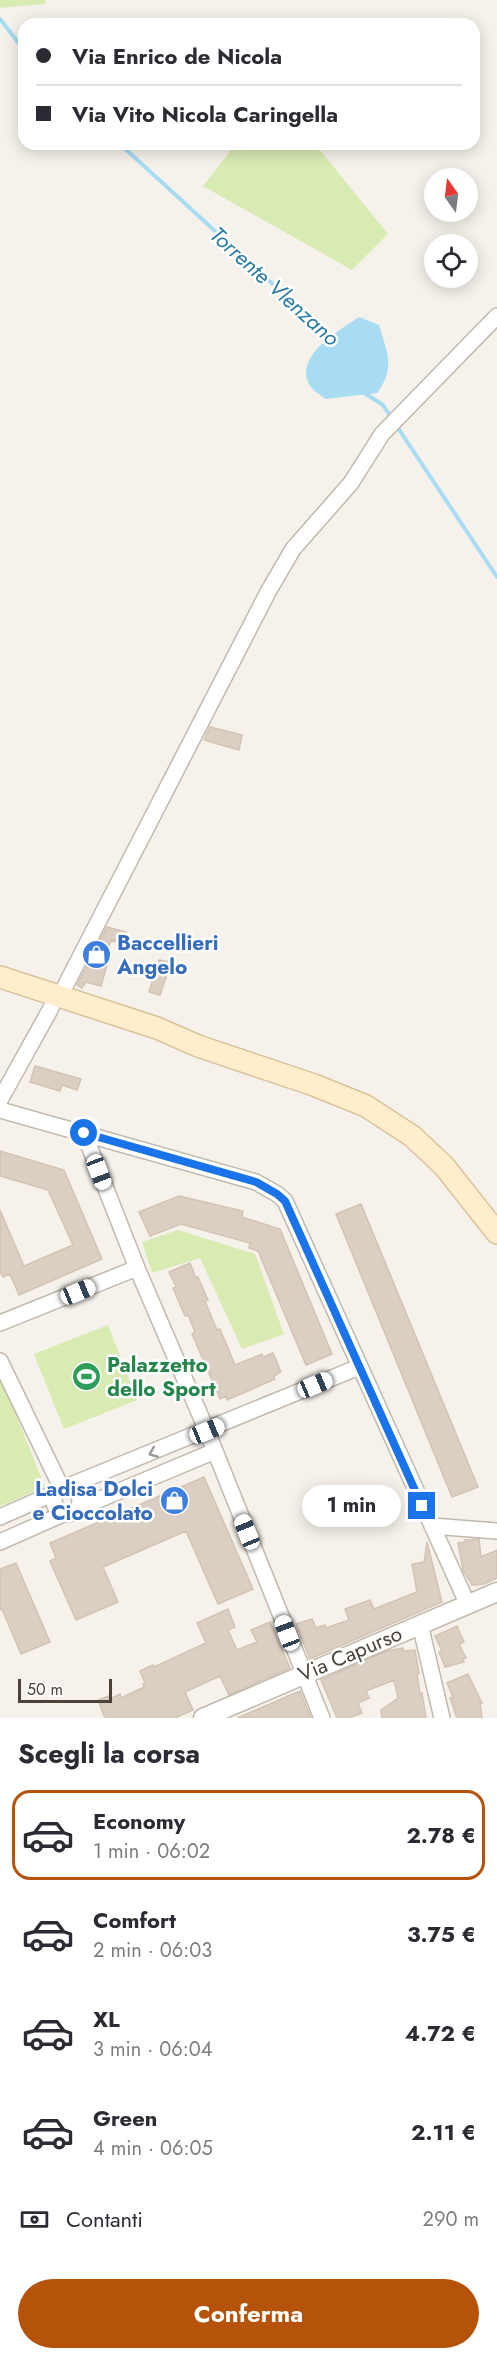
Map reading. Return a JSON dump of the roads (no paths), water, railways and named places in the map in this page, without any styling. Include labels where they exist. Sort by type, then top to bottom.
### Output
[{"type":"main road","points":[[0,977],[55,1002]]},
{"type":"main road","points":[[0,992],[55,1002],[157,1028],[198,1046],[314,1085],[366,1106],[412,1136],[444,1166],[497,1233]]},
{"type":"street","points":[[0,1100],[55,1002],[268,592],[293,549],[351,483],[382,434],[497,316]]},
{"type":"street","points":[[0,1110],[256,1182],[285,1201],[468,1605]]},
{"type":"street","points":[[84,1133],[322,1718]]},
{"type":"street","points":[[0,1323],[137,1268]]},
{"type":"street","points":[[0,1361],[62,1489]]},
{"type":"street","points":[[0,1517],[62,1489],[359,1367]]},
{"type":"street","points":[[174,1444],[183,1464]]},
{"type":"street","points":[[0,1542],[214,1450]]},
{"type":"street","points":[[62,1489],[78,1492],[81,1500],[79,1508]]},
{"type":"street","points":[[62,1489],[55,1495],[54,1504],[63,1514]]},
{"type":"street","points":[[432,1526],[497,1531]]},
{"type":"street","name":"Via Capurso","points":[[203,1718],[497,1592]]},
{"type":"street","points":[[420,1624],[442,1718]]},
{"type":"water","points":[[359,317],[379,325],[388,360],[383,384],[377,393],[325,399],[311,387],[306,376],[307,365],[320,346]]},
{"type":"waterway","name":"Torrente Vlenzano","points":[[0,19],[18,42]]},
{"type":"waterway","name":"Torrente Vlenzano","points":[[127,150],[333,339]]},
{"type":"waterway","name":"Torrente Vlenzano","points":[[363,392],[383,405],[392,419]]},
{"type":"waterway","name":"Torrente Vlenzano","points":[[396,425],[497,577]]},
{"type":"place","name":"Baccellieri Angelo","points":[[96,955]]},
{"type":"place","name":"Palazzetto dello Sport","points":[[86,1377]]},
{"type":"place","name":"Ladisa Dolci e Cioccolato","points":[[174,1501]]}]
